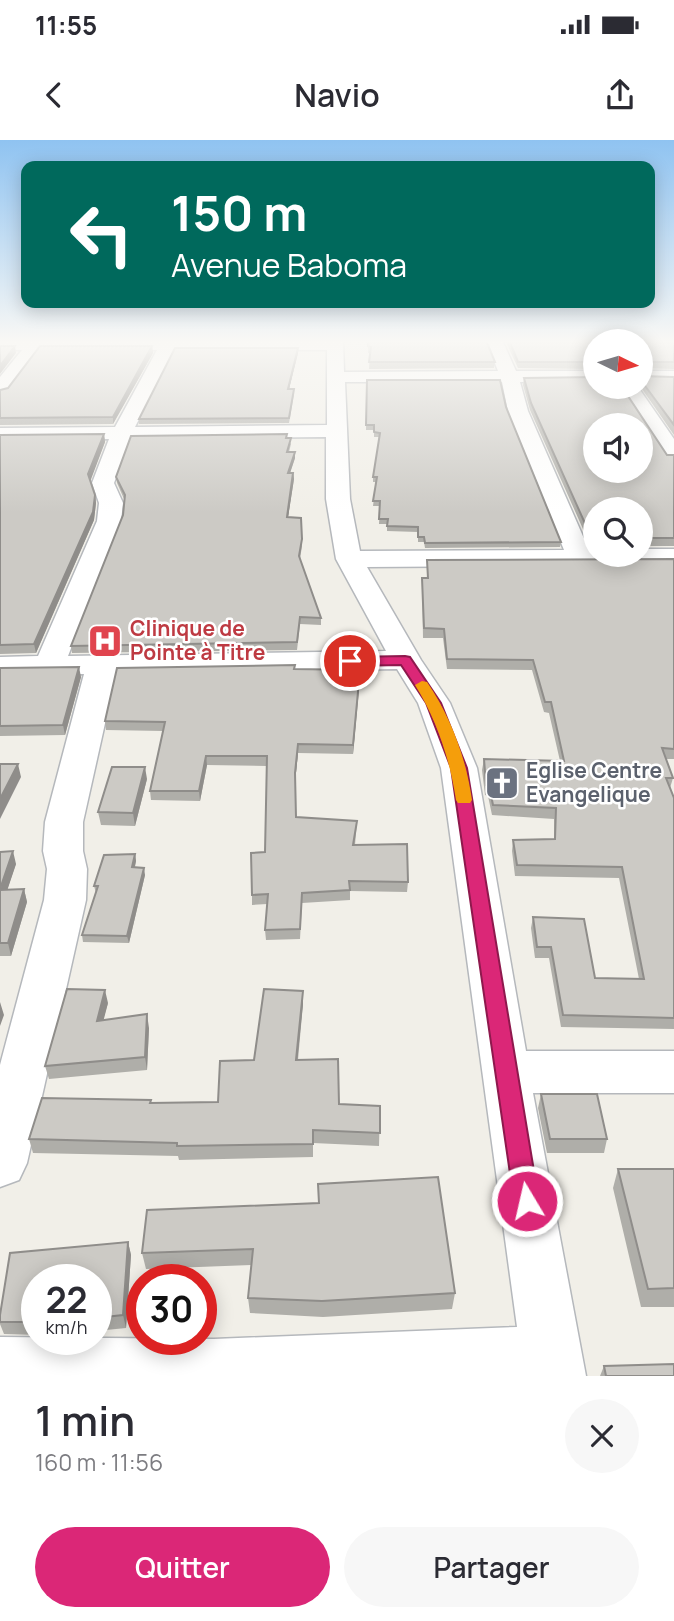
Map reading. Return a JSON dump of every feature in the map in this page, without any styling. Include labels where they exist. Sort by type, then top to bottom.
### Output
[{"type":"street","points":[[48,666],[109,521],[111,503],[103,483],[122,432],[140,398]]},
{"type":"street","points":[[31,1370],[554,1366],[505,1072],[459,768],[434,703],[405,660],[349,559],[338,499],[336,398]]},
{"type":"street","points":[[515,398],[580,558]]},
{"type":"street","points":[[637,399],[674,455]]},
{"type":"street","points":[[0,434],[336,431]]},
{"type":"street","points":[[349,559],[674,558]]},
{"type":"street","points":[[0,666],[405,660]]},
{"type":"street","points":[[0,1163],[65,900],[64,822],[102,666]]},
{"type":"street","points":[[505,1072],[674,1072]]},
{"type":"building","points":[[0,398],[124,398],[113,417],[0,418]]},
{"type":"building","points":[[150,398],[293,398],[289,418],[139,419]]},
{"type":"building","points":[[367,398],[504,398],[561,542],[425,543],[424,537],[418,537],[418,527],[387,526],[388,519],[379,519],[380,501],[373,501],[377,477],[373,477],[380,433],[374,432],[374,425],[366,425]]},
{"type":"building","points":[[530,398],[630,399],[639,413],[583,413],[583,483],[653,483],[653,434],[667,455],[674,455],[674,538],[653,538],[653,497],[583,497],[583,519]]},
{"type":"building","points":[[654,398],[674,398],[674,425]]},
{"type":"building","points":[[104,434],[88,474],[95,495],[93,512],[34,644],[0,645],[0,435]]},
{"type":"building","points":[[287,434],[286,438],[291,438],[287,452],[295,452],[288,473],[293,473],[287,517],[301,518],[302,539],[299,556],[321,618],[300,617],[297,642],[71,646],[123,515],[125,495],[116,477],[131,436]]},
{"type":"building","points":[[583,559],[583,567],[653,567],[653,559],[674,559],[674,749],[662,748],[673,778],[666,778],[674,798],[674,1018],[563,1015],[551,947],[537,947],[533,917],[584,919],[595,978],[644,979],[622,867],[517,865],[513,840],[555,839],[556,808],[493,805],[489,785],[486,785],[484,759],[564,761],[551,702],[545,702],[533,660],[447,659],[444,629],[424,628],[422,578],[428,578],[427,560]]},
{"type":"building","points":[[295,665],[294,669],[360,670],[353,745],[298,744],[295,773],[296,817],[357,821],[353,845],[407,844],[408,882],[349,881],[350,890],[302,893],[300,929],[265,930],[268,894],[252,895],[251,853],[265,852],[267,756],[206,756],[199,791],[150,791],[165,722],[105,721],[117,668]]},
{"type":"building","points":[[79,667],[63,725],[0,726],[0,668]]},
{"type":"building","points":[[0,764],[18,764],[0,799]]},
{"type":"building","points":[[112,767],[145,767],[133,813],[98,812]]},
{"type":"building","points":[[13,851],[0,889],[0,852]]},
{"type":"building","points":[[135,854],[132,867],[144,868],[127,936],[82,935],[98,886],[94,886],[104,855]]},
{"type":"building","points":[[24,889],[8,943],[0,943],[0,890]]},
{"type":"building","points":[[67,989],[105,990],[97,1021],[147,1014],[145,1057],[45,1066]]},
{"type":"building","points":[[264,989],[303,991],[296,1060],[338,1059],[339,1104],[380,1106],[380,1133],[313,1130],[313,1144],[177,1146],[177,1143],[29,1139],[42,1098],[151,1100],[150,1103],[218,1102],[220,1061],[254,1060]]},
{"type":"building","points":[[541,1094],[597,1094],[607,1139],[550,1139]]},
{"type":"building","points":[[618,1169],[674,1169],[674,1288],[648,1289]]},
{"type":"building","points":[[438,1177],[455,1293],[322,1301],[248,1298],[253,1249],[142,1253],[147,1210],[319,1203],[318,1184]]},
{"type":"building","points":[[128,1242],[123,1315],[112,1316],[112,1264],[21,1264],[21,1322],[0,1322],[10,1253]]},
{"type":"building","points":[[674,1364],[674,1376],[606,1376],[604,1366]]},
{"type":"slow traffic","points":[[422,685],[434,703],[459,768],[464,800]]},
{"type":"place","name":"Clinique de Pointe à Titre","points":[[105,641]]},
{"type":"place","name":"Eglise Centre Evangelique","points":[[502,783]]},
{"type":"route","points":[[350,661],[405,660],[434,703],[459,768],[527,1201]]}]
